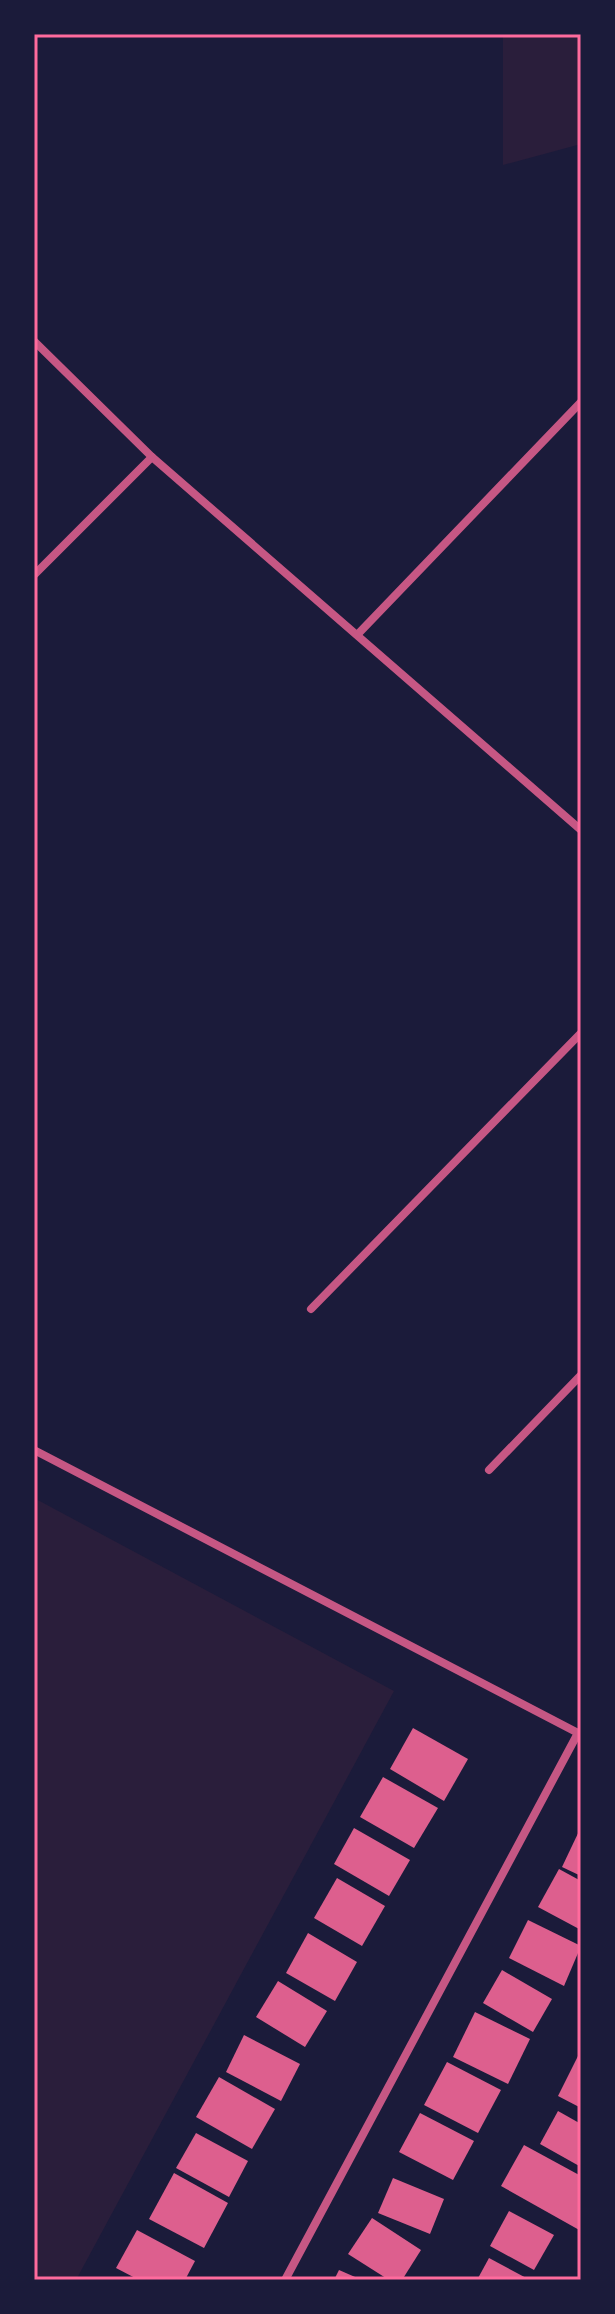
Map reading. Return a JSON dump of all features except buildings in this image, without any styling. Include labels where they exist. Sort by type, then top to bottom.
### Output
[{"type":"street","points":[[34,341],[152,457],[581,830]]},
{"type":"street","points":[[358,634],[581,402]]},
{"type":"street","points":[[34,575],[152,457]]},
{"type":"street","points":[[311,1309],[581,1033]]},
{"type":"street","points":[[489,1470],[581,1375]]},
{"type":"street","points":[[34,1450],[580,1734],[285,2280]]},
{"type":"shaded area","points":[[503,34],[581,34],[581,144],[503,165]]},
{"type":"shaded area","points":[[34,1498],[394,1691],[76,2280],[34,2280]]}]
